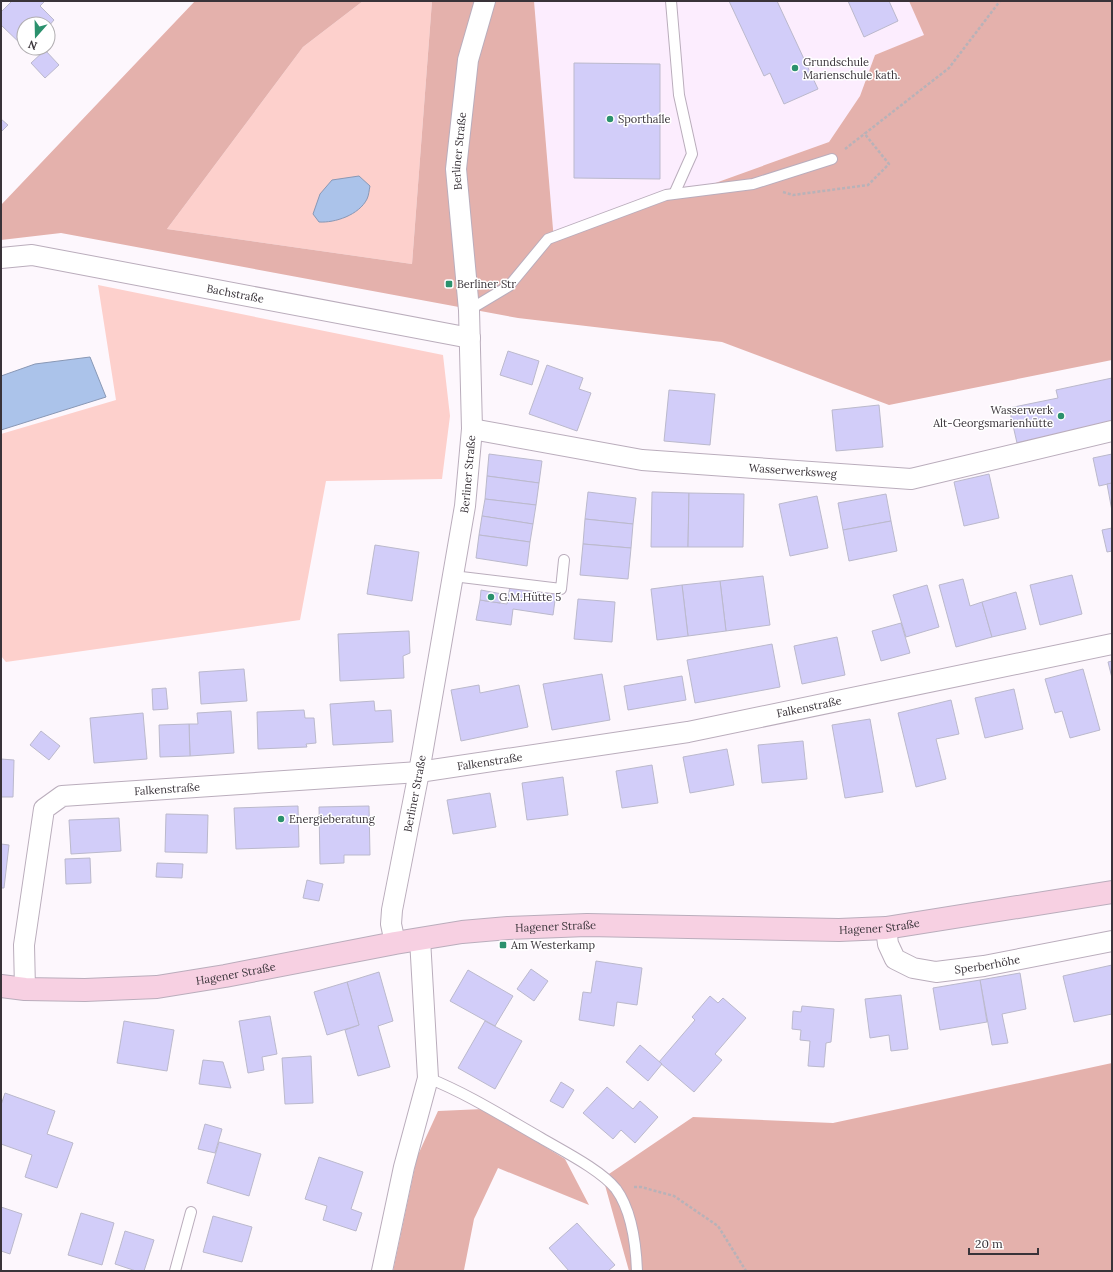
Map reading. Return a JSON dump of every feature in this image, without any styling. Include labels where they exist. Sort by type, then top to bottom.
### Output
[{"type":"main road","name":"Hagener Straße","points":[[1,986],[25,989],[85,990],[157,987],[225,976],[395,943],[508,928],[587,925],[839,930],[886,928],[1112,892]]},
{"type":"street","name":"Berliner Straße","points":[[395,943],[391,924],[392,910],[419,772],[465,506],[472,429],[470,338],[469,310],[456,169],[468,60],[485,1]]},
{"type":"street","name":"Bachstraße","points":[[1,258],[32,255],[470,338]]},
{"type":"street","name":"Wasserwerksweg","points":[[472,429],[642,460],[911,479],[1112,431]]},
{"type":"street","name":"Falkenstraße","points":[[25,989],[24,945],[44,809],[62,796],[419,772],[688,732],[1112,644]]},
{"type":"street","name":"Sperberhöhe","points":[[886,928],[888,944],[896,959],[912,968],[936,972],[984,966],[1112,941]]},
{"type":"street","points":[[382,1271],[404,1167],[428,1078],[420,939]]},
{"type":"lane","points":[[671,1],[679,94],[692,154],[675,192]]},
{"type":"lane","points":[[469,310],[509,286],[548,239],[675,192],[753,184],[832,159]]},
{"type":"lane","points":[[453,576],[561,589],[564,560]]},
{"type":"lane","points":[[428,1078],[456,1090],[587,1164],[616,1189],[626,1208],[636,1253],[637,1271]]},
{"type":"lane","points":[[175,1271],[191,1212]]},
{"type":"path","points":[[832,159],[949,68],[1000,1]]},
{"type":"path","points":[[753,184],[793,195],[868,185],[889,164],[864,133]]},
{"type":"path","points":[[616,1189],[641,1187],[674,1196],[718,1226],[746,1271]]},
{"type":"shaded area","points":[[195,1],[363,1],[303,47],[167,229],[412,264],[432,1],[534,1],[554,241],[829,142],[860,96],[875,55],[924,35],[909,1],[1112,1],[1112,360],[889,405],[722,342],[518,318],[61,233],[1,240],[1,205]]},
{"type":"shaded area","points":[[363,1],[432,1],[412,264],[167,229],[303,47]]},
{"type":"shaded area","points":[[534,1],[909,1],[925,35],[875,55],[860,96],[829,142],[554,241]]},
{"type":"shaded area","points":[[98,285],[443,355],[450,416],[442,479],[326,481],[300,620],[6,662],[1,656],[1,434],[116,400]]},
{"type":"shaded area","points":[[1112,1063],[1112,1271],[629,1271],[603,1178],[693,1117],[833,1123]]},
{"type":"shaded area","points":[[483,1109],[565,1159],[589,1205],[498,1168],[474,1219],[464,1270],[468,1271],[393,1271],[417,1157],[438,1111]]},
{"type":"water","points":[[359,176],[370,186],[368,197],[363,205],[353,214],[346,217],[332,221],[319,222],[313,214],[320,194],[332,180]]},
{"type":"water","points":[[90,357],[106,397],[1,430],[1,376],[35,364]]},
{"type":"building","points":[[12,1],[45,1],[40,6],[50,16],[16,16],[16,39],[1,25],[1,12]]},
{"type":"building","points":[[729,1],[777,1],[818,89],[784,104],[770,73],[764,76]]},
{"type":"building","points":[[848,1],[889,1],[898,21],[864,37]]},
{"type":"building","points":[[39,56],[51,56],[59,65],[45,78],[31,63]]},
{"type":"building","points":[[574,63],[660,64],[660,179],[574,178]]},
{"type":"building","points":[[1,119],[8,125],[1,132]]},
{"type":"building","points":[[508,351],[539,361],[532,385],[500,375]]},
{"type":"building","points":[[547,365],[583,378],[579,389],[591,393],[577,431],[529,414]]},
{"type":"building","name":"Wasserwerk Alt-Georgsmarienhütte","points":[[1112,378],[1112,423],[1017,443],[1009,408],[1058,398],[1056,390]]},
{"type":"building","points":[[669,390],[715,394],[710,445],[664,441]]},
{"type":"building","points":[[879,405],[883,447],[836,451],[832,410]]},
{"type":"building","points":[[489,454],[542,461],[539,483],[487,476]]},
{"type":"building","points":[[1112,454],[1112,483],[1099,486],[1093,458]]},
{"type":"building","points":[[989,474],[999,518],[964,526],[954,482]]},
{"type":"building","points":[[487,476],[539,483],[536,505],[485,499]]},
{"type":"building","points":[[1112,483],[1112,511],[1107,484]]},
{"type":"building","points":[[588,492],[636,498],[633,524],[585,519]]},
{"type":"building","points":[[652,492],[689,493],[688,547],[651,547]]},
{"type":"building","points":[[689,493],[744,494],[743,547],[688,547]]},
{"type":"building","points":[[886,494],[891,521],[843,530],[838,503]]},
{"type":"building","points":[[817,496],[828,548],[790,556],[779,504]]},
{"type":"building","points":[[485,499],[536,505],[533,524],[482,516]]},
{"type":"building","points":[[482,516],[533,524],[530,542],[479,535]]},
{"type":"building","points":[[585,519],[633,524],[631,548],[583,544]]},
{"type":"building","points":[[891,521],[897,551],[849,561],[843,530]]},
{"type":"building","points":[[1112,528],[1112,551],[1107,552],[1102,530]]},
{"type":"building","points":[[479,535],[530,542],[527,566],[476,558]]},
{"type":"building","points":[[583,544],[631,548],[628,579],[580,575]]},
{"type":"building","points":[[375,545],[419,552],[412,601],[367,594]]},
{"type":"building","points":[[1072,575],[1082,614],[1040,625],[1030,585]]},
{"type":"building","points":[[763,576],[770,625],[726,631],[720,581]]},
{"type":"building","points":[[963,579],[970,606],[982,602],[992,637],[956,647],[939,585]]},
{"type":"building","points":[[720,581],[726,631],[688,636],[682,585]]},
{"type":"building","points":[[682,585],[688,636],[657,640],[651,589]]},
{"type":"building","points":[[927,585],[939,627],[906,637],[893,595]]},
{"type":"building","points":[[510,586],[556,593],[553,615],[513,609],[511,625],[476,620],[480,600],[507,604]]},
{"type":"building","name":"G.M.Hütte 5","points":[[481,590],[502,594],[500,603],[480,600]]},
{"type":"building","points":[[1016,592],[1026,629],[992,637],[982,602]]},
{"type":"building","points":[[578,599],[615,602],[612,642],[574,639]]},
{"type":"building","points":[[901,623],[910,653],[881,661],[872,631]]},
{"type":"building","points":[[409,631],[410,653],[403,656],[404,678],[340,681],[338,634]]},
{"type":"building","points":[[837,637],[845,675],[802,684],[794,646]]},
{"type":"building","points":[[772,644],[780,687],[695,703],[687,660]]},
{"type":"building","points":[[1112,661],[1112,678],[1108,662]]},
{"type":"building","points":[[244,669],[247,701],[201,704],[199,672]]},
{"type":"building","points":[[1083,669],[1100,730],[1070,738],[1062,711],[1055,713],[1045,679]]},
{"type":"building","points":[[602,674],[610,720],[552,730],[543,684]]},
{"type":"building","points":[[682,676],[686,700],[628,710],[624,686]]},
{"type":"building","points":[[479,685],[480,693],[519,685],[528,727],[461,741],[451,690]]},
{"type":"building","points":[[166,688],[168,709],[153,710],[152,689]]},
{"type":"building","points":[[1014,689],[1023,729],[985,738],[975,698]]},
{"type":"building","points":[[951,700],[959,734],[936,739],[946,779],[916,787],[898,713]]},
{"type":"building","points":[[374,701],[375,711],[391,710],[393,742],[333,745],[330,704]]},
{"type":"building","points":[[304,710],[305,718],[314,718],[316,743],[306,744],[307,747],[258,749],[257,712]]},
{"type":"building","points":[[231,711],[234,753],[190,756],[189,724],[198,724],[197,713]]},
{"type":"building","points":[[143,713],[147,759],[94,763],[90,718]]},
{"type":"building","points":[[870,719],[883,792],[845,798],[832,725]]},
{"type":"building","points":[[189,724],[190,756],[160,757],[159,725]]},
{"type":"building","points":[[41,731],[60,746],[49,760],[30,745]]},
{"type":"building","points":[[803,741],[807,779],[762,783],[758,745]]},
{"type":"building","points":[[727,749],[734,785],[690,793],[683,757]]},
{"type":"building","points":[[1,759],[14,760],[13,797],[1,797]]},
{"type":"building","points":[[652,765],[658,803],[622,808],[616,771]]},
{"type":"building","points":[[563,777],[568,815],[527,820],[522,783]]},
{"type":"building","points":[[490,793],[496,827],[453,834],[447,800]]},
{"type":"building","points":[[298,806],[299,847],[236,849],[234,808]]},
{"type":"building","points":[[369,806],[370,855],[344,855],[344,863],[320,864],[319,807]]},
{"type":"building","points":[[166,814],[208,815],[207,853],[165,852]]},
{"type":"building","points":[[119,818],[121,851],[71,854],[69,820]]},
{"type":"building","points":[[1,844],[9,845],[4,888],[1,888]]},
{"type":"building","points":[[90,858],[91,883],[66,884],[65,859]]},
{"type":"building","points":[[157,863],[183,864],[182,878],[156,877]]},
{"type":"building","points":[[307,880],[323,884],[319,901],[303,898]]},
{"type":"building","points":[[596,961],[642,968],[637,1005],[617,1002],[614,1026],[579,1020],[583,992],[591,993]]},
{"type":"building","points":[[1112,965],[1112,1014],[1074,1022],[1063,976]]},
{"type":"building","points":[[531,969],[548,981],[534,1001],[517,989]]},
{"type":"building","points":[[468,970],[513,996],[495,1026],[450,1001]]},
{"type":"building","points":[[379,972],[393,1021],[378,1026],[390,1067],[358,1076],[345,1030],[359,1025],[347,982]]},
{"type":"building","points":[[1020,973],[1026,1009],[1002,1014],[1008,1043],[992,1045],[980,980]]},
{"type":"building","points":[[980,980],[987,1022],[940,1030],[933,988]]},
{"type":"building","points":[[347,982],[359,1025],[327,1035],[314,992]]},
{"type":"building","points":[[901,995],[908,1049],[891,1051],[889,1035],[870,1038],[865,999]]},
{"type":"building","points":[[710,996],[718,1003],[723,998],[746,1018],[715,1054],[722,1060],[694,1092],[659,1062],[695,1020],[692,1017]]},
{"type":"building","points":[[802,1006],[834,1009],[831,1042],[826,1043],[824,1067],[808,1066],[810,1041],[800,1040],[801,1030],[792,1029],[793,1011],[801,1012]]},
{"type":"building","points":[[270,1016],[277,1054],[262,1057],[264,1070],[248,1073],[239,1021]]},
{"type":"building","points":[[124,1021],[174,1030],[167,1071],[117,1063]]},
{"type":"building","points":[[485,1021],[522,1041],[495,1089],[458,1068]]},
{"type":"building","points":[[640,1045],[662,1064],[648,1081],[626,1062]]},
{"type":"building","points":[[311,1056],[313,1103],[285,1104],[282,1058]]},
{"type":"building","points":[[203,1060],[223,1062],[231,1088],[199,1084]]},
{"type":"building","points":[[561,1082],[574,1090],[563,1108],[550,1101]]},
{"type":"building","points":[[607,1087],[633,1109],[640,1101],[658,1117],[635,1143],[621,1130],[613,1139],[583,1113]]},
{"type":"building","points":[[5,1093],[55,1111],[47,1134],[73,1143],[57,1188],[25,1177],[32,1155],[1,1144],[1,1105]]},
{"type":"building","points":[[205,1124],[222,1129],[215,1153],[198,1149]]},
{"type":"building","points":[[219,1142],[261,1154],[249,1196],[207,1183]]},
{"type":"building","points":[[319,1157],[363,1172],[351,1209],[362,1213],[356,1231],[323,1220],[327,1206],[305,1199]]},
{"type":"building","points":[[1,1207],[22,1214],[10,1254],[1,1251]]},
{"type":"building","points":[[81,1213],[114,1223],[102,1265],[68,1255]]},
{"type":"building","points":[[213,1216],[252,1227],[242,1262],[203,1252]]},
{"type":"building","points":[[577,1223],[615,1265],[608,1271],[569,1271],[549,1248]]},
{"type":"building","points":[[125,1231],[154,1240],[144,1271],[136,1271],[115,1264]]},
{"type":"place","name":"Grundschule Marienschule kath.","points":[[795,68]]},
{"type":"place","name":"Sporthalle","points":[[610,119]]},
{"type":"place","name":"Berliner Str","points":[[449,284]]},
{"type":"place","name":"Wasserwerk Alt-Georgsmarienhütte","points":[[1061,416]]},
{"type":"place","name":"G.M.Hütte 5","points":[[491,597]]},
{"type":"place","name":"Energieberatung","points":[[281,819]]},
{"type":"place","name":"Am Westerkamp","points":[[503,945]]}]
